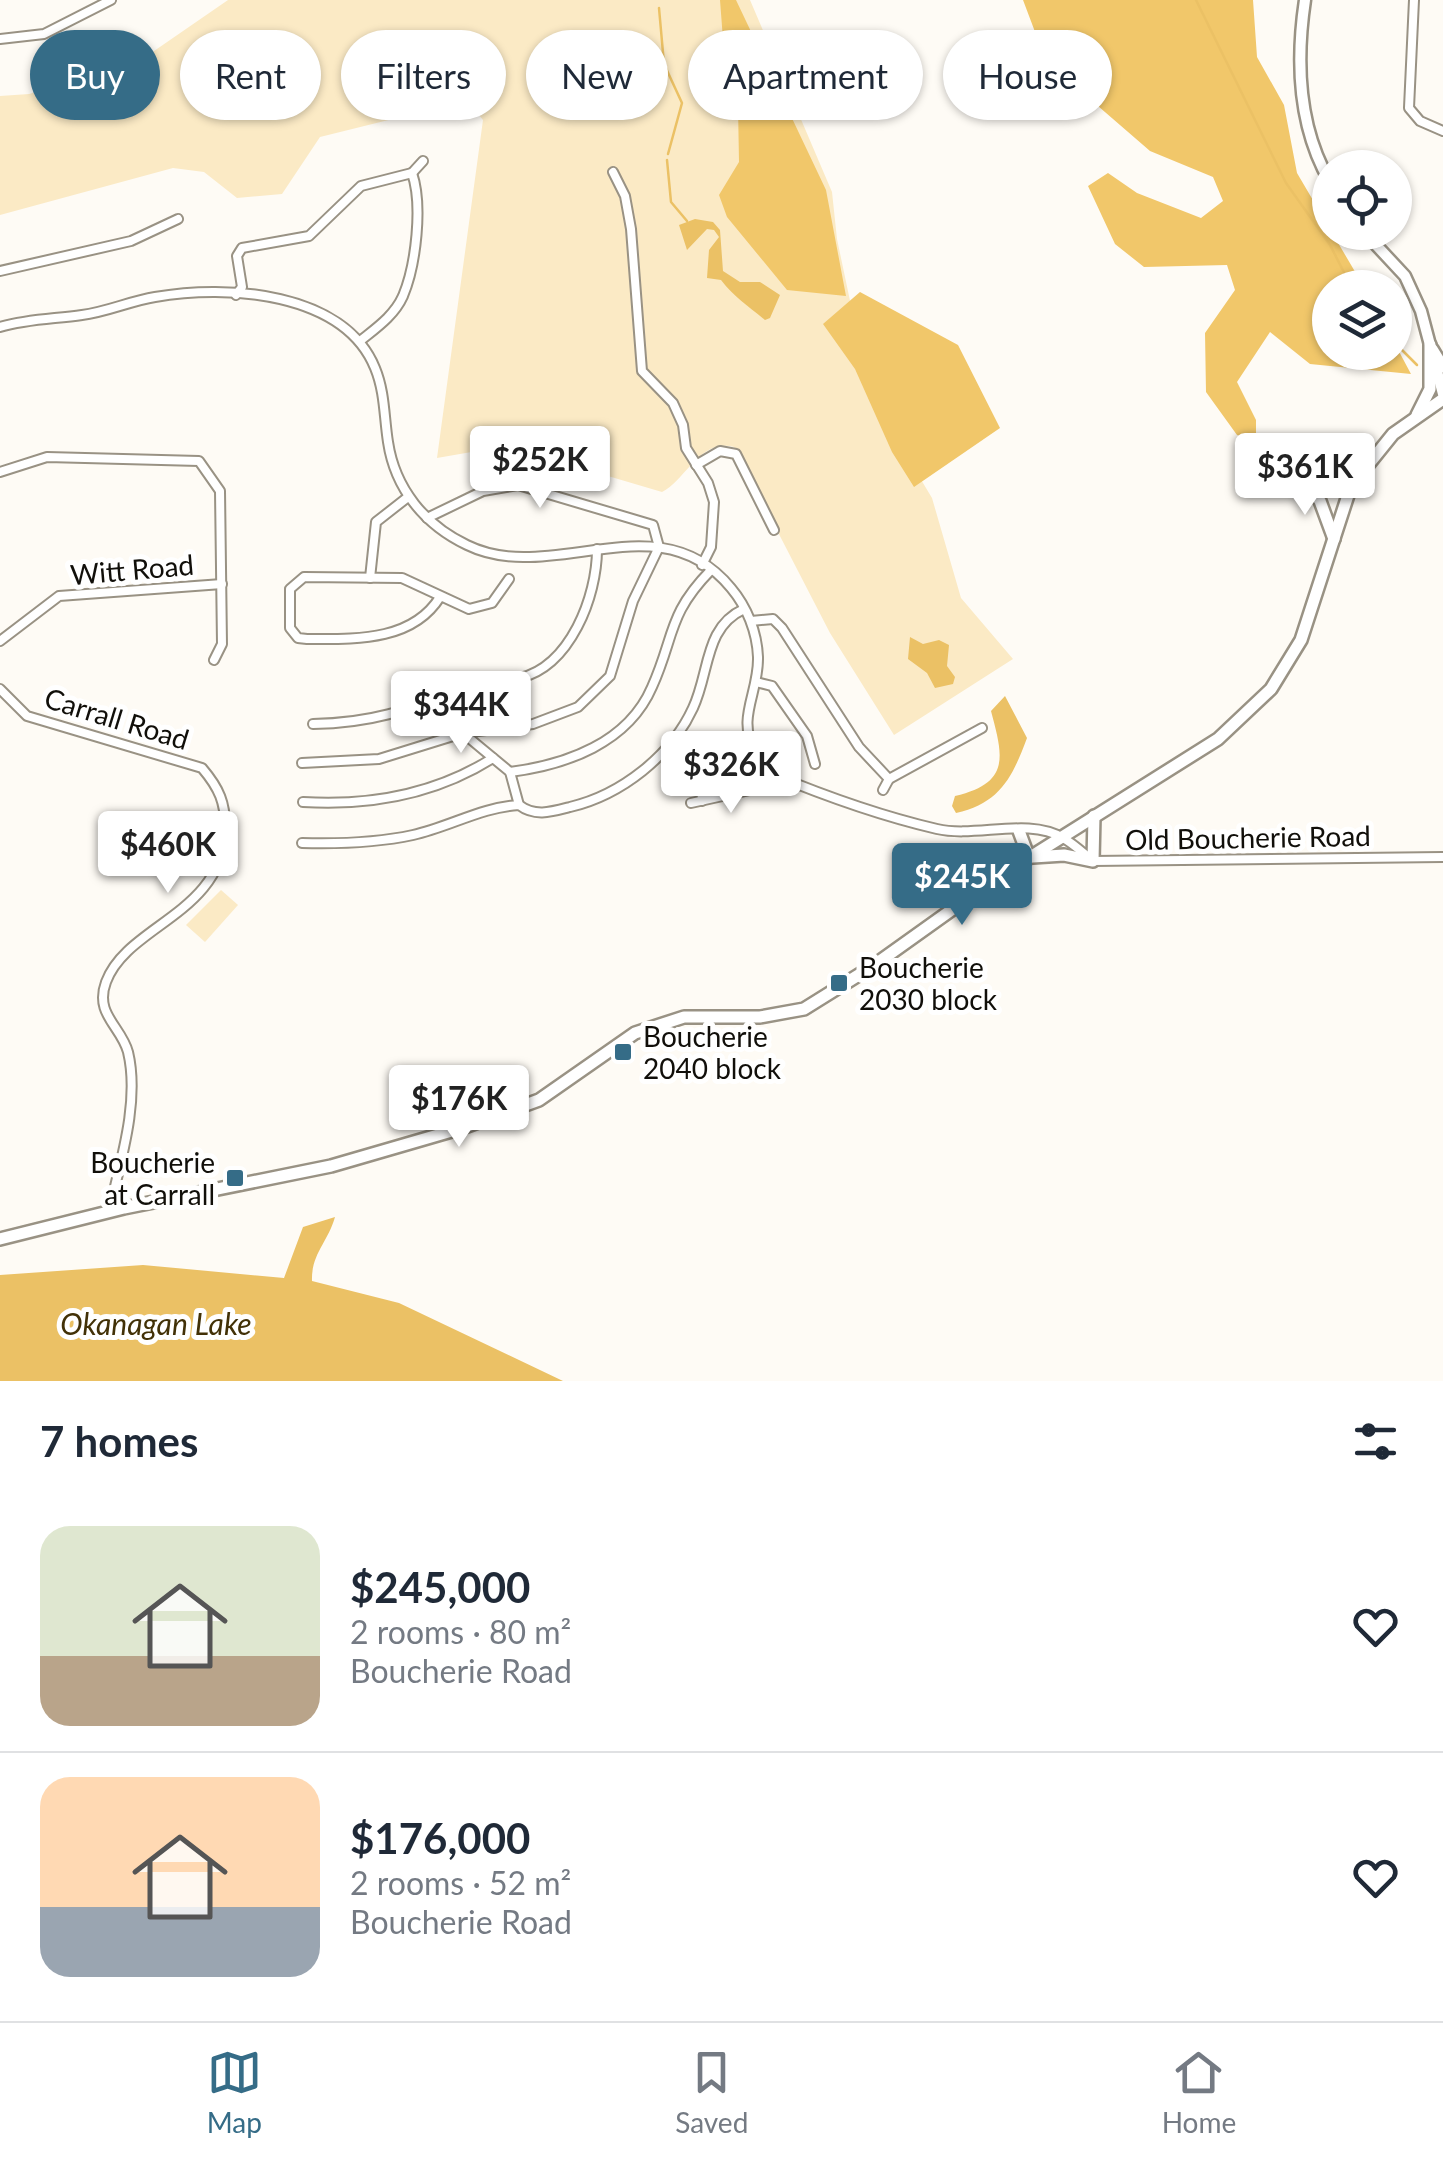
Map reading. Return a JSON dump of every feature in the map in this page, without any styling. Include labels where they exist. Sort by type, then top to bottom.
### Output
[{"type":"main road","points":[[1430,345],[1443,366]]},
{"type":"main road","points":[[1415,418],[1430,389],[1430,345]]},
{"type":"main road","points":[[0,1239],[331,1166],[462,1128],[540,1100],[635,1033],[684,1017],[760,1017],[804,1010],[1094,816],[1218,739],[1271,689],[1301,640],[1351,486],[1393,434],[1443,397]]},
{"type":"main road","points":[[1334,538],[1320,500],[1305,481],[1329,486],[1362,473]]},
{"type":"main road","points":[[1030,858],[1064,855],[1093,860],[1094,816]]},
{"type":"main road","points":[[1019,831],[1030,858]]},
{"type":"street","points":[[0,40],[44,34],[111,0]]},
{"type":"street","points":[[1305,0],[1298,44],[1304,114],[1318,150]]},
{"type":"street","points":[[1414,0],[1409,108],[1420,121],[1443,130]]},
{"type":"street","points":[[236,296],[242,287],[236,256],[242,248],[309,236],[361,186],[412,173],[423,160]]},
{"type":"street","points":[[510,772],[570,760],[594,749],[627,723],[653,687],[681,602],[706,568],[710,547],[714,502],[686,448],[683,424],[673,404],[642,372],[632,228],[625,196],[612,172]]},
{"type":"street","points":[[360,341],[389,317],[408,279],[415,210],[412,173]]},
{"type":"street","points":[[0,271],[130,241],[178,219]]},
{"type":"street","points":[[1381,250],[1406,276],[1443,397]]},
{"type":"street","points":[[0,327],[84,315],[157,296],[236,296],[314,307],[360,341],[377,372],[388,446],[408,497],[427,518],[469,546],[512,556],[659,547],[706,568],[726,582],[751,620],[758,659],[756,682],[744,719],[747,740],[772,774],[874,812],[940,830],[1040,830],[1062,837]]},
{"type":"street","points":[[696,466],[720,451],[736,454],[774,530]]},
{"type":"street","points":[[0,472],[47,456],[199,461],[220,490],[222,644],[214,660]]},
{"type":"street","points":[[302,763],[378,759],[463,733],[560,716],[600,688],[610,676],[632,601],[659,547],[653,526],[518,485],[483,491],[427,518]]},
{"type":"street","points":[[370,578],[376,522],[408,497]]},
{"type":"street","points":[[312,724],[383,718],[477,684],[523,678],[560,654],[572,639],[590,588],[597,549]]},
{"type":"street","points":[[440,597],[428,616],[374,638],[307,639],[293,634],[290,589],[296,580],[402,578],[469,609],[480,609],[501,596],[509,579]]},
{"type":"street","name":"Witt Road","points":[[0,641],[59,596],[222,584]]},
{"type":"street","points":[[302,843],[368,842],[414,835],[495,806],[519,805],[530,813],[575,806],[636,776],[662,753],[694,707],[719,628],[728,616],[744,609]]},
{"type":"street","points":[[751,620],[773,619],[782,628],[859,747],[889,779]]},
{"type":"street","points":[[756,682],[772,686],[806,736],[815,764]]},
{"type":"street","name":"Carrall Road","points":[[0,688],[27,716],[202,768],[220,789],[225,813],[224,846],[207,886],[115,967],[105,985],[105,1016],[128,1050],[130,1085],[127,1131],[109,1212]]},
{"type":"street","points":[[449,694],[463,733],[510,772],[519,790],[519,805]]},
{"type":"street","points":[[883,790],[889,779],[982,728]]},
{"type":"street","points":[[702,802],[703,776],[716,754],[747,740]]},
{"type":"street","points":[[303,802],[332,804],[411,794],[493,758]]},
{"type":"street","points":[[691,803],[759,788]]},
{"type":"street","name":"Old Boucherie Road","points":[[1062,837],[1093,860],[1443,857]]},
{"type":"shaded area","points":[[228,0],[750,0],[763,30],[688,30],[688,120],[801,120],[832,192],[837,239],[861,353],[887,423],[932,498],[961,598],[1013,659],[894,735],[830,633],[734,447],[722,446],[703,454],[662,492],[506,446],[437,458],[483,120],[506,120],[506,30],[341,30],[341,120],[389,120],[320,137],[282,194],[237,198],[204,172],[173,168],[0,215],[0,96],[30,94],[30,120],[160,120],[160,47],[180,33],[180,120],[321,120],[321,30],[184,30]]},
{"type":"shaded area","points":[[720,0],[736,0],[750,30],[722,30]]},
{"type":"shaded area","points":[[1023,0],[1253,0],[1257,57],[1284,105],[1297,173],[1312,199],[1312,250],[1342,250],[1354,270],[1312,270],[1312,364],[1270,332],[1237,382],[1256,420],[1256,442],[1237,435],[1206,392],[1205,333],[1235,290],[1227,265],[1144,267],[1115,244],[1088,186],[1108,173],[1137,193],[1201,218],[1223,201],[1213,177],[1150,151],[1112,118],[1112,30],[1034,30]]},
{"type":"shaded area","points":[[738,120],[793,120],[826,190],[846,296],[787,290],[727,217],[719,195],[739,162]]},
{"type":"shaded area","points":[[860,292],[958,345],[1000,428],[914,487],[892,452],[855,369],[823,324]]},
{"type":"shaded area","points":[[1371,370],[1409,370],[1411,374]]},
{"type":"shaded area","points":[[221,890],[238,905],[205,942],[186,925]]},
{"type":"water","points":[[695,219],[713,222],[720,230],[723,271],[740,282],[760,282],[780,295],[770,318],[765,320],[721,280],[707,278],[709,250],[719,237],[714,230],[707,229],[687,250],[679,225]]},
{"type":"water","points":[[910,637],[923,644],[939,640],[949,645],[947,666],[955,677],[953,684],[935,688],[927,673],[908,659]]},
{"type":"water","points":[[1005,696],[1027,738],[1002,787],[984,803],[956,813],[952,806],[955,796],[986,784],[998,766],[1000,754],[991,711]]},
{"type":"water","name":"Okanagan Lake","points":[[335,1217],[314,1263],[312,1281],[399,1303],[563,1381],[0,1381],[0,1275],[143,1265],[284,1278],[303,1227]]},
{"type":"waterway","points":[[1196,0],[1286,183],[1343,270]]},
{"type":"waterway","points":[[659,8],[664,64],[682,103],[668,154]]},
{"type":"waterway","points":[[667,160],[671,202],[687,221]]},
{"type":"waterway","points":[[1412,360],[1417,365]]},
{"type":"place","name":"Boucherie 2030 block","points":[[839,983]]},
{"type":"place","name":"Boucherie 2040 block","points":[[623,1052]]},
{"type":"place","name":"Boucherie at Carrall","points":[[235,1178]]}]
